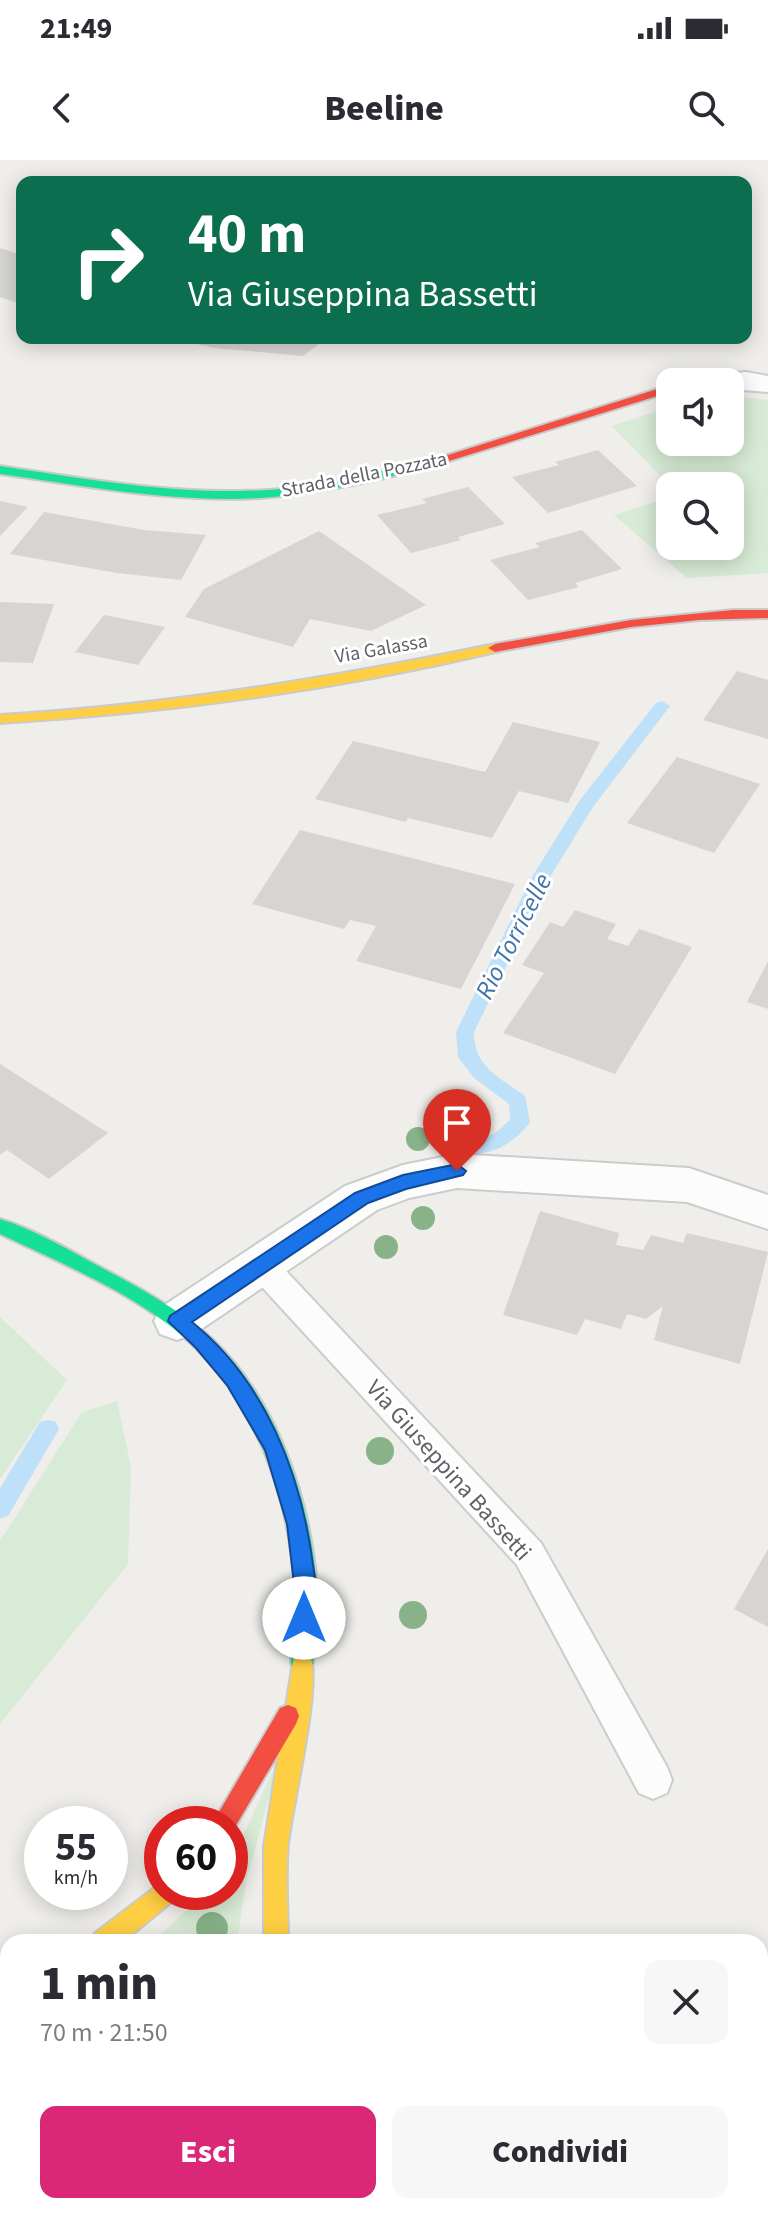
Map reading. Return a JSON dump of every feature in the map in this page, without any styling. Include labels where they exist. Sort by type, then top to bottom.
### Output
[{"type":"main road","name":"Strada della Pozzata","points":[[0,470],[205,493],[272,493],[431,463],[502,444],[656,393]]},
{"type":"main road","name":"Via Galassa","points":[[0,719],[165,708],[409,666],[636,622],[759,611]]},
{"type":"main road","points":[[0,1226],[81,1264],[177,1321],[202,1342],[234,1379],[275,1447],[298,1524],[306,1592],[300,1697],[276,1846],[276,1934]]},
{"type":"main road","points":[[235,1806],[300,1697]]},
{"type":"main road","points":[[114,1934],[144,1910]]},
{"type":"street","points":[[744,380],[768,384]]},
{"type":"street","points":[[177,1321],[361,1198],[403,1182],[457,1171],[689,1185],[768,1212]]},
{"type":"lane","name":"Via Giuseppina Bassetti","points":[[262,1266],[529,1554],[653,1780]]},
{"type":"green space","points":[[744,397],[768,400],[768,573],[687,578],[666,560],[744,560],[744,472],[656,472],[612,426],[656,412],[656,456],[744,456]]},
{"type":"green space","points":[[656,502],[656,551],[614,515]]},
{"type":"green space","points":[[0,1317],[67,1380],[0,1479]]},
{"type":"green space","points":[[117,1401],[131,1467],[128,1564],[0,1724],[0,1541],[82,1412]]},
{"type":"green space","points":[[281,1753],[248,1875],[248,1825]]},
{"type":"green space","points":[[187,1910],[242,1910],[238,1934],[161,1934]]},
{"type":"building","points":[[0,248],[16,253],[16,303],[0,297]]},
{"type":"building","points":[[197,344],[319,344],[303,356]]},
{"type":"building","points":[[598,450],[637,486],[548,513],[512,477],[559,465],[555,462]]},
{"type":"building","points":[[468,487],[505,524],[411,553],[377,515],[427,503],[422,499]]},
{"type":"building","points":[[0,501],[28,507],[0,536]]},
{"type":"building","points":[[44,512],[144,530],[206,535],[181,580],[117,573],[10,554]]},
{"type":"building","points":[[582,530],[622,569],[575,583],[579,587],[528,600],[490,560],[540,547],[535,543]]},
{"type":"building","points":[[319,531],[426,605],[371,631],[310,619],[293,647],[185,617],[204,589]]},
{"type":"building","points":[[0,602],[54,604],[33,663],[0,662]]},
{"type":"building","points":[[104,615],[165,627],[138,665],[75,652]]},
{"type":"building","points":[[737,671],[768,680],[768,739],[703,720]]},
{"type":"building","points":[[513,722],[600,742],[568,803],[519,791],[492,838],[408,818],[406,822],[315,799],[353,741],[485,772]]},
{"type":"building","points":[[677,757],[760,784],[714,853],[627,823]]},
{"type":"building","points":[[300,830],[515,884],[461,989],[356,961],[376,926],[350,920],[344,929],[252,904]]},
{"type":"building","points":[[575,910],[616,924],[607,939],[628,946],[639,929],[692,947],[615,1074],[503,1033],[544,973],[522,965],[550,922],[563,927]]},
{"type":"building","points":[[768,961],[768,1009],[747,1002]]},
{"type":"building","points":[[0,1064],[108,1133],[49,1179],[7,1150],[0,1155]]},
{"type":"building","points":[[540,1211],[619,1233],[616,1245],[643,1250],[651,1235],[683,1243],[687,1233],[768,1252],[740,1364],[654,1340],[663,1306],[646,1319],[627,1314],[621,1329],[585,1319],[577,1335],[503,1315]]},
{"type":"building","points":[[768,1549],[768,1627],[734,1609]]},
{"type":"waterway","name":"Rio Torricelle","points":[[476,1147],[501,1139],[520,1122],[518,1101],[481,1073],[465,1052],[465,1032],[541,877],[586,804],[662,706]]},
{"type":"waterway","name":"Rio Torricelle","points":[[0,1509],[48,1429]]},
{"type":"traffic: fast","points":[[0,470],[148,490],[238,495],[329,486],[419,466]]},
{"type":"traffic: fast","points":[[0,1226],[90,1270],[155,1307],[205,1345],[231,1374],[270,1441],[285,1478],[295,1516],[306,1591],[302,1663]]},
{"type":"traffic: slow","points":[[0,719],[187,703],[372,673],[495,648]]},
{"type":"traffic: slow","points":[[276,1934],[276,1846],[300,1697],[302,1663]]},
{"type":"traffic: slow","points":[[114,1934],[144,1910]]},
{"type":"traffic: jam","points":[[419,466],[656,392]]},
{"type":"traffic: jam","points":[[495,648],[631,624],[699,616],[768,614]]},
{"type":"traffic: jam","points":[[235,1806],[288,1716]]},
{"type":"route","points":[[304,1618],[306,1592],[298,1524],[275,1447],[234,1379],[202,1342],[177,1321],[361,1198],[403,1182],[457,1171]]}]
